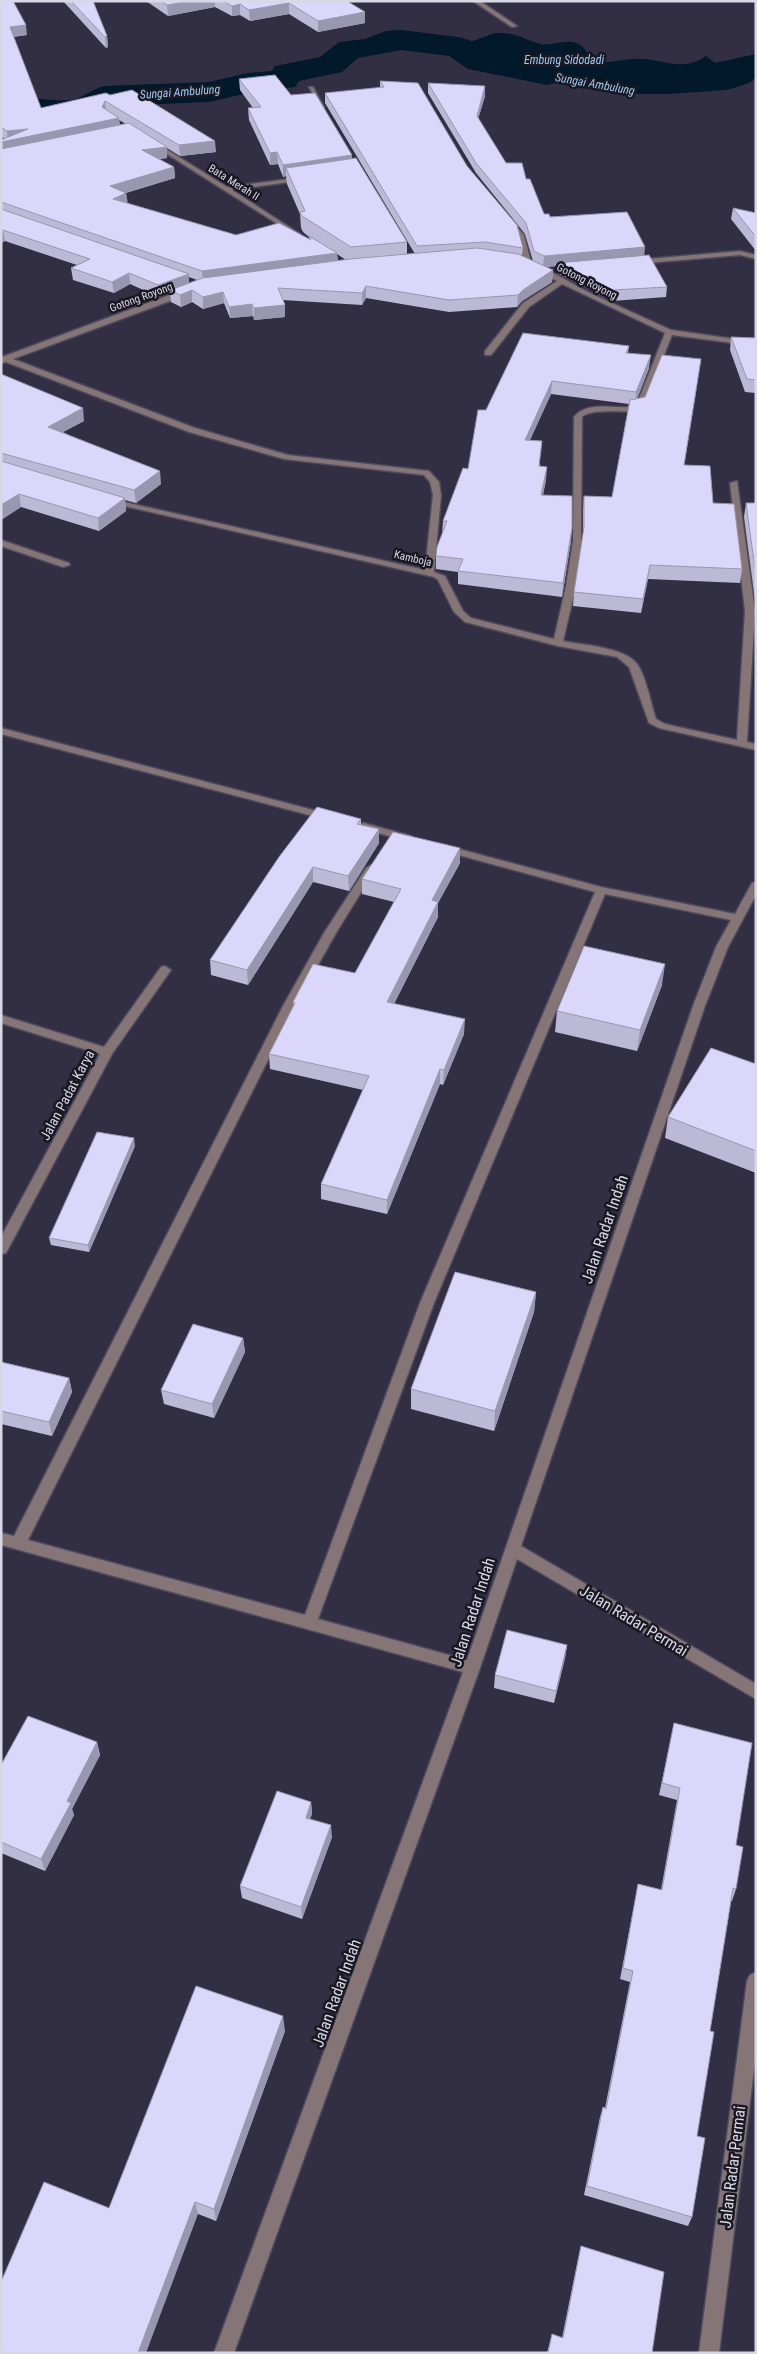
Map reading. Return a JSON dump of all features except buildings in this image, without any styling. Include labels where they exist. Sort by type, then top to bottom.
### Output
[{"type":"street","points":[[476,1],[514,26]]},
{"type":"street","points":[[312,88],[326,112]]},
{"type":"street","name":"Bata Merah II","points":[[148,140],[301,236]]},
{"type":"street","points":[[227,190],[312,176]]},
{"type":"street","points":[[502,212],[521,235],[529,264]]},
{"type":"street","points":[[631,262],[740,252],[756,257]]},
{"type":"street","name":"Gotong Royong","points":[[516,260],[542,270],[669,332],[756,344]]},
{"type":"street","points":[[542,270],[561,269]]},
{"type":"street","points":[[488,352],[526,305],[562,281]]},
{"type":"street","name":"Gotong Royong","points":[[3,360],[192,290]]},
{"type":"street","points":[[558,644],[571,586],[577,541],[578,417],[580,414],[593,410],[631,410],[638,408],[669,332]]},
{"type":"street","points":[[3,360],[173,424],[286,457],[426,473],[436,485],[437,495],[429,573]]},
{"type":"street","points":[[734,483],[751,578],[742,745]]},
{"type":"street","name":"Kamboja","points":[[105,501],[429,573],[442,578],[459,612],[468,620],[558,644],[620,655],[629,660],[634,666],[652,721],[662,726],[756,747]]},
{"type":"street","points":[[1,543],[66,565]]},
{"type":"street","points":[[1,731],[338,819]]},
{"type":"street","points":[[356,824],[390,838],[426,843],[601,890],[738,918]]},
{"type":"street","points":[[18,1544],[289,1006],[330,933],[377,859]]},
{"type":"street","name":"Jalan Radar Indah","points":[[224,2353],[472,1668],[699,1006],[722,947],[756,885]]},
{"type":"street","points":[[309,1624],[427,1303],[601,890]]},
{"type":"street","points":[[107,1052],[165,970]]},
{"type":"street","name":"Jalan Padat Karya","points":[[1,1019],[107,1052],[1,1249]]},
{"type":"street","points":[[1,1539],[472,1668]]},
{"type":"street","name":"Jalan Radar Permai","points":[[512,1548],[756,1692]]},
{"type":"street","name":"Jalan Radar Permai","points":[[709,2353],[756,1981]]},
{"type":"water","name":"Embung Sidodadi","points":[[495,33],[514,35],[541,44],[572,42],[583,47],[588,54],[584,59],[597,62],[644,59],[670,64],[687,64],[706,56],[715,63],[756,54],[756,78],[749,83],[727,90],[636,94],[490,68],[451,49]]},
{"type":"waterway","name":"Sungai Ambulung","points":[[1,104],[63,110],[84,108],[104,96],[209,92],[248,83],[283,80],[287,73],[330,65],[350,49],[370,48],[386,41],[401,40],[458,47],[480,62],[547,75]]}]
